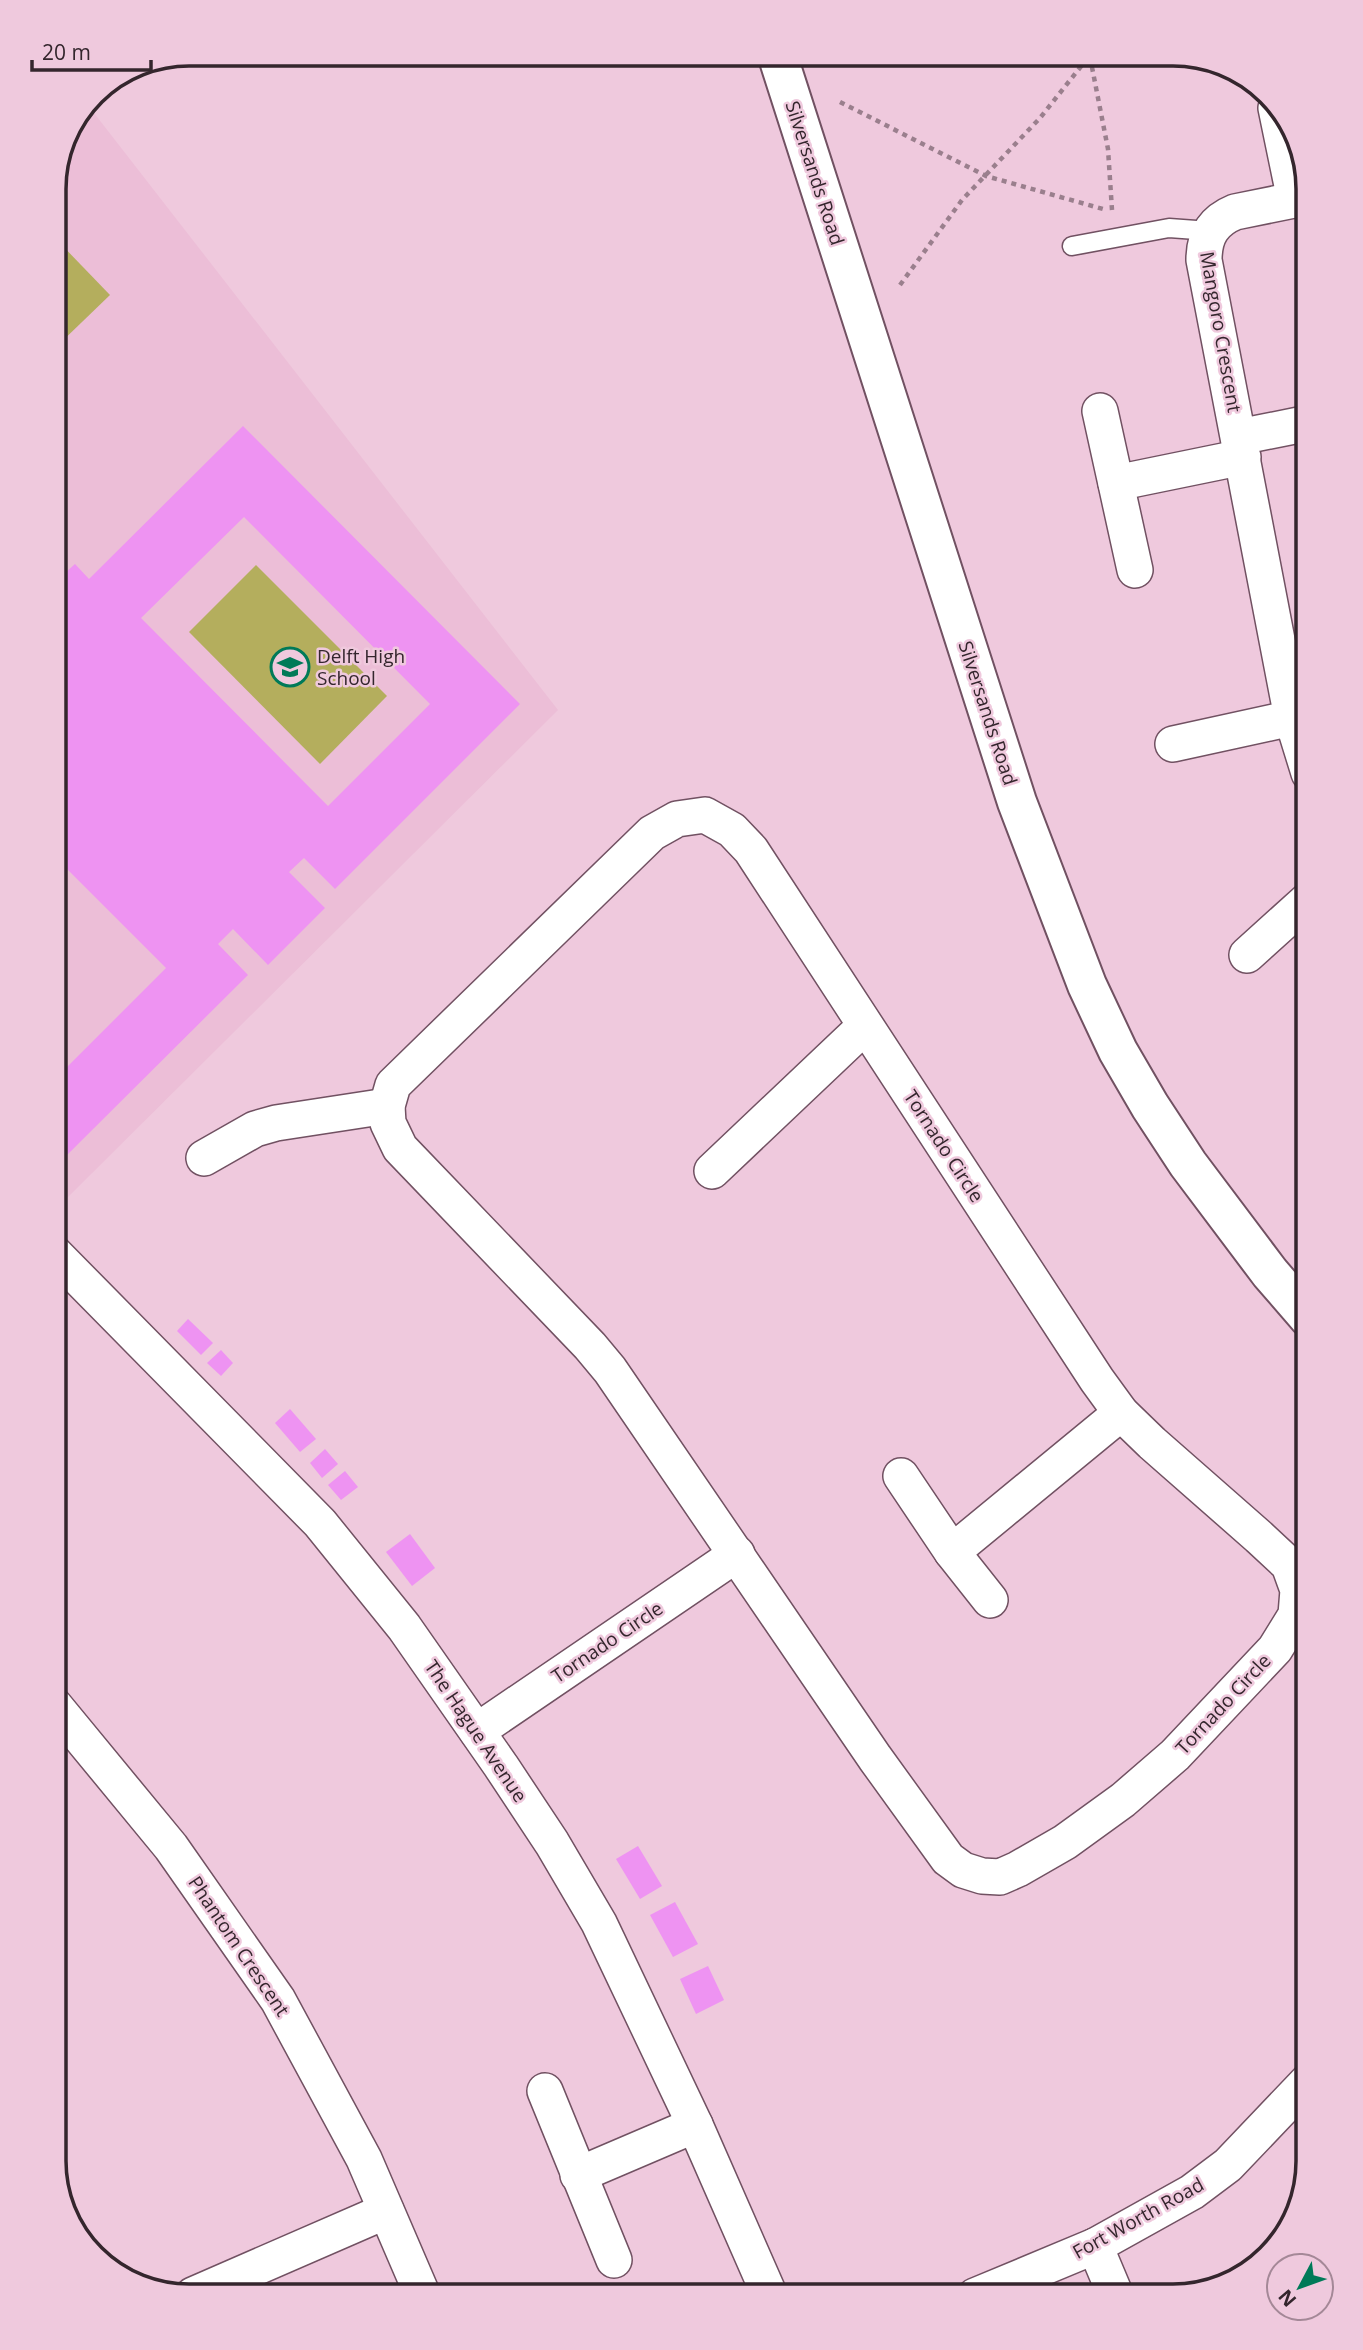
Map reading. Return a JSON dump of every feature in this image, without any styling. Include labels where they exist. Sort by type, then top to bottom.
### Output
[{"type":"street","name":"Silversands Road","points":[[782,67],[1017,802],[1087,985],[1118,1051],[1188,1164],[1270,1273],[1296,1303]]},
{"type":"street","points":[[1283,134],[1295,175]]},
{"type":"street","name":"Mangoro Crescent","points":[[1296,200],[1225,216],[1210,231],[1204,245],[1204,260],[1296,731]]},
{"type":"street","points":[[1100,411],[1135,570]]},
{"type":"street","points":[[1116,483],[1296,428]]},
{"type":"street","points":[[1173,744],[1292,718]]},
{"type":"street","name":"Tornado Circle","points":[[1296,1584],[1289,1565],[1121,1413],[751,850],[732,830],[705,815],[677,819],[652,833],[430,1046],[393,1085],[387,1106],[388,1123],[400,1147],[603,1362],[737,1554],[874,1758],[947,1859],[962,1870],[982,1876],[1000,1877],[1065,1842],[1123,1800],[1175,1755],[1275,1648],[1296,1615]]},
{"type":"street","points":[[1247,955],[1296,912]]},
{"type":"street","points":[[712,1171],[865,1026]]},
{"type":"street","points":[[204,1158],[254,1129],[276,1123],[387,1106]]},
{"type":"street","name":"The Hague Avenue","points":[[66,1271],[320,1523],[404,1627],[477,1731],[552,1843],[598,1923],[695,2125],[765,2284]]},
{"type":"street","points":[[952,1552],[1121,1413]]},
{"type":"street","points":[[901,1476],[952,1552],[990,1600]]},
{"type":"street","name":"Tornado Circle","points":[[477,1731],[737,1554]]},
{"type":"street","name":"Phantom Crescent","points":[[66,1720],[171,1847],[278,2000],[364,2159],[419,2283]]},
{"type":"street","points":[[545,2091],[614,2260]]},
{"type":"street","name":"Fort Worth Road","points":[[1004,2284],[1094,2246],[1192,2192],[1228,2165],[1296,2094]]},
{"type":"street","points":[[578,2175],[695,2125]]},
{"type":"street","points":[[220,2283],[386,2211]]},
{"type":"street","points":[[1094,2246],[1111,2284]]},
{"type":"lane","points":[[1072,246],[1169,228],[1210,231]]},
{"type":"path","points":[[900,285],[962,200],[1040,118],[1081,67]]},
{"type":"path","points":[[1092,67],[1108,149],[1112,211],[1131,235]]},
{"type":"path","points":[[840,102],[986,176],[1112,211]]},
{"type":"shaded area","name":"Delft High School","points":[[94,113],[558,710],[66,1199],[67,181],[76,142]]},
{"type":"shaded area","points":[[67,250],[110,295],[67,337]]},
{"type":"shaded area","points":[[256,565],[387,696],[320,764],[189,632]]},
{"type":"building","points":[[243,426],[520,704],[335,889],[304,858],[289,872],[325,908],[268,965],[233,929],[218,944],[248,975],[67,1156],[67,1067],[166,968],[67,869],[67,571],[75,564],[89,579]],"holes":[[[244,517],[430,704],[328,806],[141,618]]]},
{"type":"building","points":[[188,1319],[213,1343],[201,1355],[177,1331]]},
{"type":"building","points":[[221,1350],[233,1363],[221,1376],[207,1363]]},
{"type":"building","points":[[290,1409],[316,1439],[300,1452],[275,1423]]},
{"type":"building","points":[[325,1449],[338,1464],[322,1478],[310,1463]]},
{"type":"building","points":[[345,1471],[358,1487],[341,1500],[328,1485]]},
{"type":"building","points":[[410,1534],[435,1568],[412,1586],[386,1552]]},
{"type":"building","points":[[638,1846],[662,1886],[640,1899],[616,1859]]},
{"type":"building","points":[[675,1902],[698,1944],[673,1957],[650,1915]]},
{"type":"building","points":[[708,1966],[724,2000],[696,2014],[680,1979]]},
{"type":"place","name":"Delft High School","points":[[290,667]]}]
